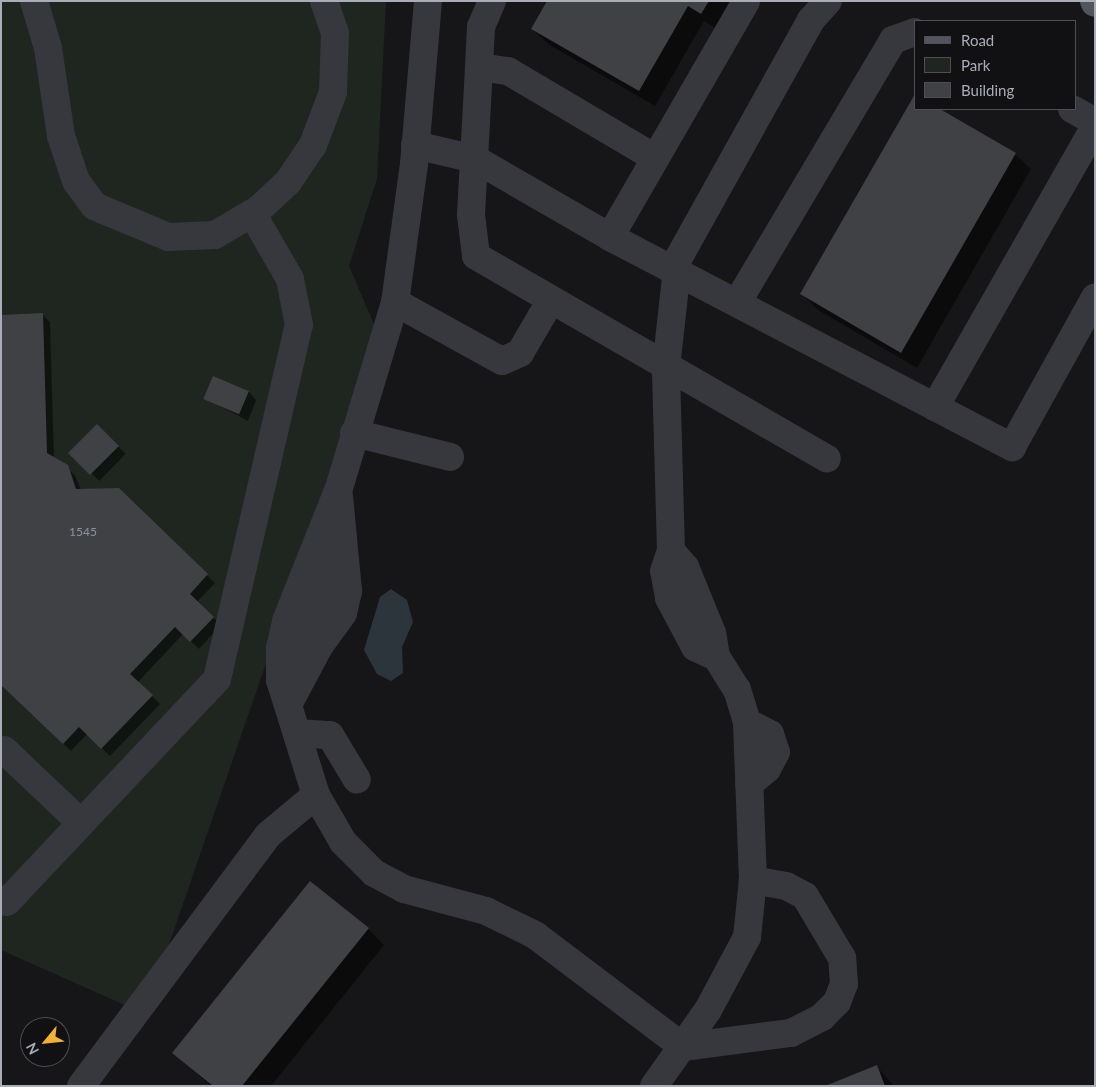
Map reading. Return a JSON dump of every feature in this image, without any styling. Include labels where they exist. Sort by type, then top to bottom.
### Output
[{"type":"lane","points":[[34,1],[48,48],[61,136],[76,182],[94,206],[168,237],[216,235],[252,214],[288,182],[313,144],[332,92],[335,33],[324,1]]},
{"type":"lane","points":[[428,1],[415,145],[395,302],[339,488],[326,516],[286,621],[280,680],[289,703],[316,795],[343,842],[374,873],[404,889],[486,911],[535,935],[683,1047],[791,1033],[822,1017],[837,1002],[844,984],[842,958],[805,896],[786,886],[753,880]]},
{"type":"lane","points":[[492,1],[481,27],[471,215],[476,256],[666,368],[827,459]]},
{"type":"lane","points":[[610,237],[746,1]]},
{"type":"lane","points":[[654,1086],[683,1047],[747,937],[753,880],[746,722],[737,690],[716,657],[695,647],[669,598],[664,571],[671,551],[666,368],[678,259],[811,20],[828,1]]},
{"type":"lane","points":[[737,303],[893,40],[914,32]]},
{"type":"lane","points":[[479,67],[508,71],[655,158]]},
{"type":"lane","points":[[1074,110],[1095,122]]},
{"type":"lane","points":[[936,407],[1095,126]]},
{"type":"lane","points":[[415,145],[475,159],[610,237],[1012,447],[1095,297]]},
{"type":"lane","points":[[8,902],[217,679],[299,325],[290,279],[252,214]]},
{"type":"lane","points":[[395,302],[502,361],[520,353],[551,300]]},
{"type":"lane","points":[[354,433],[450,457]]},
{"type":"lane","points":[[289,703],[320,645],[343,613],[348,591],[339,488]]},
{"type":"lane","points":[[298,733],[330,735],[357,780]]},
{"type":"lane","points":[[4,750],[81,823]]},
{"type":"lane","points":[[81,1086],[268,835],[316,795]]},
{"type":"green space","points":[[1,1],[386,1],[377,179],[349,266],[379,336],[145,1014],[1,950]]},
{"type":"shaded area","points":[[391,589],[407,600],[413,622],[402,647],[403,673],[391,681],[377,674],[364,650],[380,597]]},
{"type":"building","points":[[547,1],[709,1],[701,14],[688,6],[639,91],[531,29]]},
{"type":"building","points":[[914,96],[914,110],[942,110],[1016,153],[901,353],[800,294]]},
{"type":"building","points":[[43,313],[47,453],[68,465],[76,489],[119,488],[208,574],[190,594],[214,617],[190,642],[175,627],[130,674],[153,695],[101,749],[79,727],[63,744],[1,685],[1,315]]},
{"type":"building","points":[[213,376],[249,391],[239,414],[203,399]]},
{"type":"building","points":[[97,424],[119,446],[90,475],[68,453]]},
{"type":"building","points":[[310,881],[369,928],[242,1086],[213,1086],[172,1053]]},
{"type":"building","points":[[877,1065],[885,1086],[825,1086]]}]
